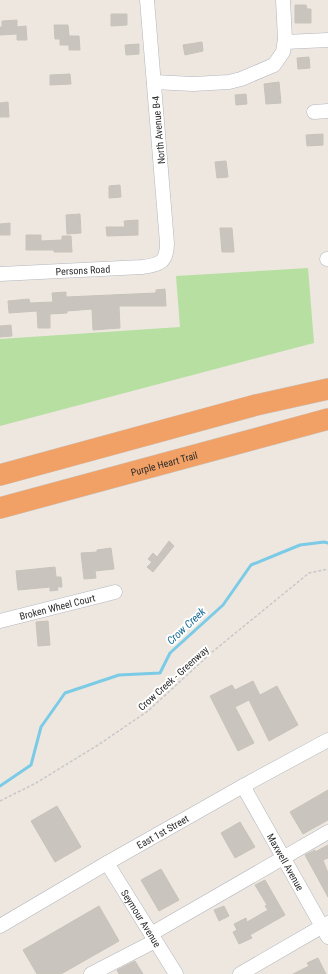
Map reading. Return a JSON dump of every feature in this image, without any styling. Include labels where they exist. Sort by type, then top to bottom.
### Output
[{"type":"highway","points":[[0,475],[256,405],[328,389]]},
{"type":"highway","name":"Purple Heart Trail","points":[[0,508],[328,419]]},
{"type":"highway","points":[[201,454],[328,427]]},
{"type":"street","name":"North Avenue B-4","points":[[147,0],[167,244],[167,252],[164,260]]},
{"type":"street","points":[[154,82],[193,84],[229,82],[241,79],[274,64],[283,52],[285,42],[283,0]]},
{"type":"street","points":[[285,42],[328,40]]},
{"type":"street","points":[[314,112],[328,112]]},
{"type":"street","name":"Persons Road","points":[[0,274],[150,266],[158,264],[164,260]]},
{"type":"street","name":"Broken Wheel Court","points":[[0,621],[115,592]]},
{"type":"street","name":"East 1st Street","points":[[0,926],[107,863],[328,740]]},
{"type":"street","name":"Maxwell Avenue","points":[[243,786],[326,929]]},
{"type":"street","points":[[91,974],[328,832]]},
{"type":"street","name":"Seymour Avenue","points":[[107,863],[176,974]]},
{"type":"street","points":[[240,974],[326,929]]},
{"type":"path","name":"Crow Creek - Greenway","points":[[0,801],[36,783],[148,712],[211,653],[309,573],[328,569]]},
{"type":"green space","points":[[308,268],[314,343],[0,426],[0,339],[180,327],[176,276]]},
{"type":"building","points":[[295,5],[306,5],[307,9],[311,9],[311,23],[295,23]]},
{"type":"building","points":[[111,14],[127,14],[127,25],[111,26]]},
{"type":"building","points":[[17,20],[17,27],[26,26],[27,40],[17,40],[17,34],[0,35],[2,21]]},
{"type":"building","points":[[54,25],[68,25],[69,36],[79,36],[80,50],[69,50],[69,45],[60,45],[60,39],[55,39]]},
{"type":"building","points":[[202,42],[203,51],[185,55],[183,45]]},
{"type":"building","points":[[139,44],[139,54],[126,55],[125,45]]},
{"type":"building","points":[[309,57],[310,68],[298,69],[297,58]]},
{"type":"building","points":[[70,74],[71,84],[50,85],[50,75]]},
{"type":"building","points":[[279,82],[281,103],[266,104],[264,84]]},
{"type":"building","points":[[246,94],[247,104],[236,105],[235,95]]},
{"type":"building","points":[[8,102],[9,117],[0,117],[0,103]]},
{"type":"building","points":[[323,134],[323,145],[307,146],[306,135]]},
{"type":"building","points":[[226,161],[228,177],[217,178],[215,162]]},
{"type":"building","points":[[120,185],[121,197],[109,198],[109,186]]},
{"type":"building","points":[[80,214],[81,233],[67,234],[66,215]]},
{"type":"building","points":[[138,220],[138,235],[107,236],[106,227],[125,227],[124,221]]},
{"type":"building","points":[[10,223],[10,235],[0,235],[0,224]]},
{"type":"building","points":[[220,228],[232,228],[234,252],[222,252]]},
{"type":"building","points":[[26,235],[41,235],[41,241],[62,240],[62,236],[71,236],[72,252],[54,252],[54,250],[26,250]]},
{"type":"building","points":[[165,289],[166,306],[119,306],[120,328],[93,330],[92,309],[50,314],[50,328],[38,328],[37,311],[9,313],[8,301],[29,299],[30,303],[53,302],[52,293],[66,292],[66,297],[156,293],[156,290]]},
{"type":"building","points":[[11,325],[12,336],[0,337],[0,326]]},
{"type":"building","points":[[169,541],[174,546],[153,572],[147,567],[152,562],[148,559],[153,553],[157,557]]},
{"type":"building","points":[[111,548],[114,569],[95,571],[96,578],[84,579],[81,553],[97,552],[97,550]]},
{"type":"building","points":[[55,567],[56,577],[61,577],[62,587],[57,587],[58,590],[50,591],[50,587],[18,590],[16,571]]},
{"type":"building","points":[[48,621],[50,645],[38,646],[36,622]]},
{"type":"building","points":[[253,681],[260,695],[277,686],[298,725],[269,741],[249,700],[235,707],[254,743],[238,751],[210,696],[232,685],[235,690]]},
{"type":"building","points":[[328,790],[328,820],[303,834],[290,812]]},
{"type":"building","points":[[57,806],[81,847],[55,862],[31,821]]},
{"type":"building","points":[[240,822],[255,847],[235,858],[221,833]]},
{"type":"building","points":[[328,845],[328,858],[323,860],[328,873],[328,897],[305,855],[315,850],[315,852]]},
{"type":"building","points":[[161,869],[179,900],[159,911],[141,880]]},
{"type":"building","points":[[265,880],[285,915],[250,935],[252,938],[239,944],[233,932],[237,930],[234,924],[246,918],[247,922],[268,910],[265,906],[267,905],[255,885]]},
{"type":"building","points":[[99,906],[119,941],[61,974],[37,974],[23,950]]},
{"type":"building","points":[[224,906],[229,916],[219,921],[214,910]]},
{"type":"building","points":[[318,958],[326,974],[293,974],[309,966],[307,963]]},
{"type":"building","points":[[135,961],[143,974],[119,974],[117,970]]},
{"type":"waterway","name":"Crow Creek","points":[[0,786],[31,765],[41,727],[65,693],[119,675],[160,673],[170,653],[223,605],[251,565],[300,545],[324,542],[328,543]]}]
